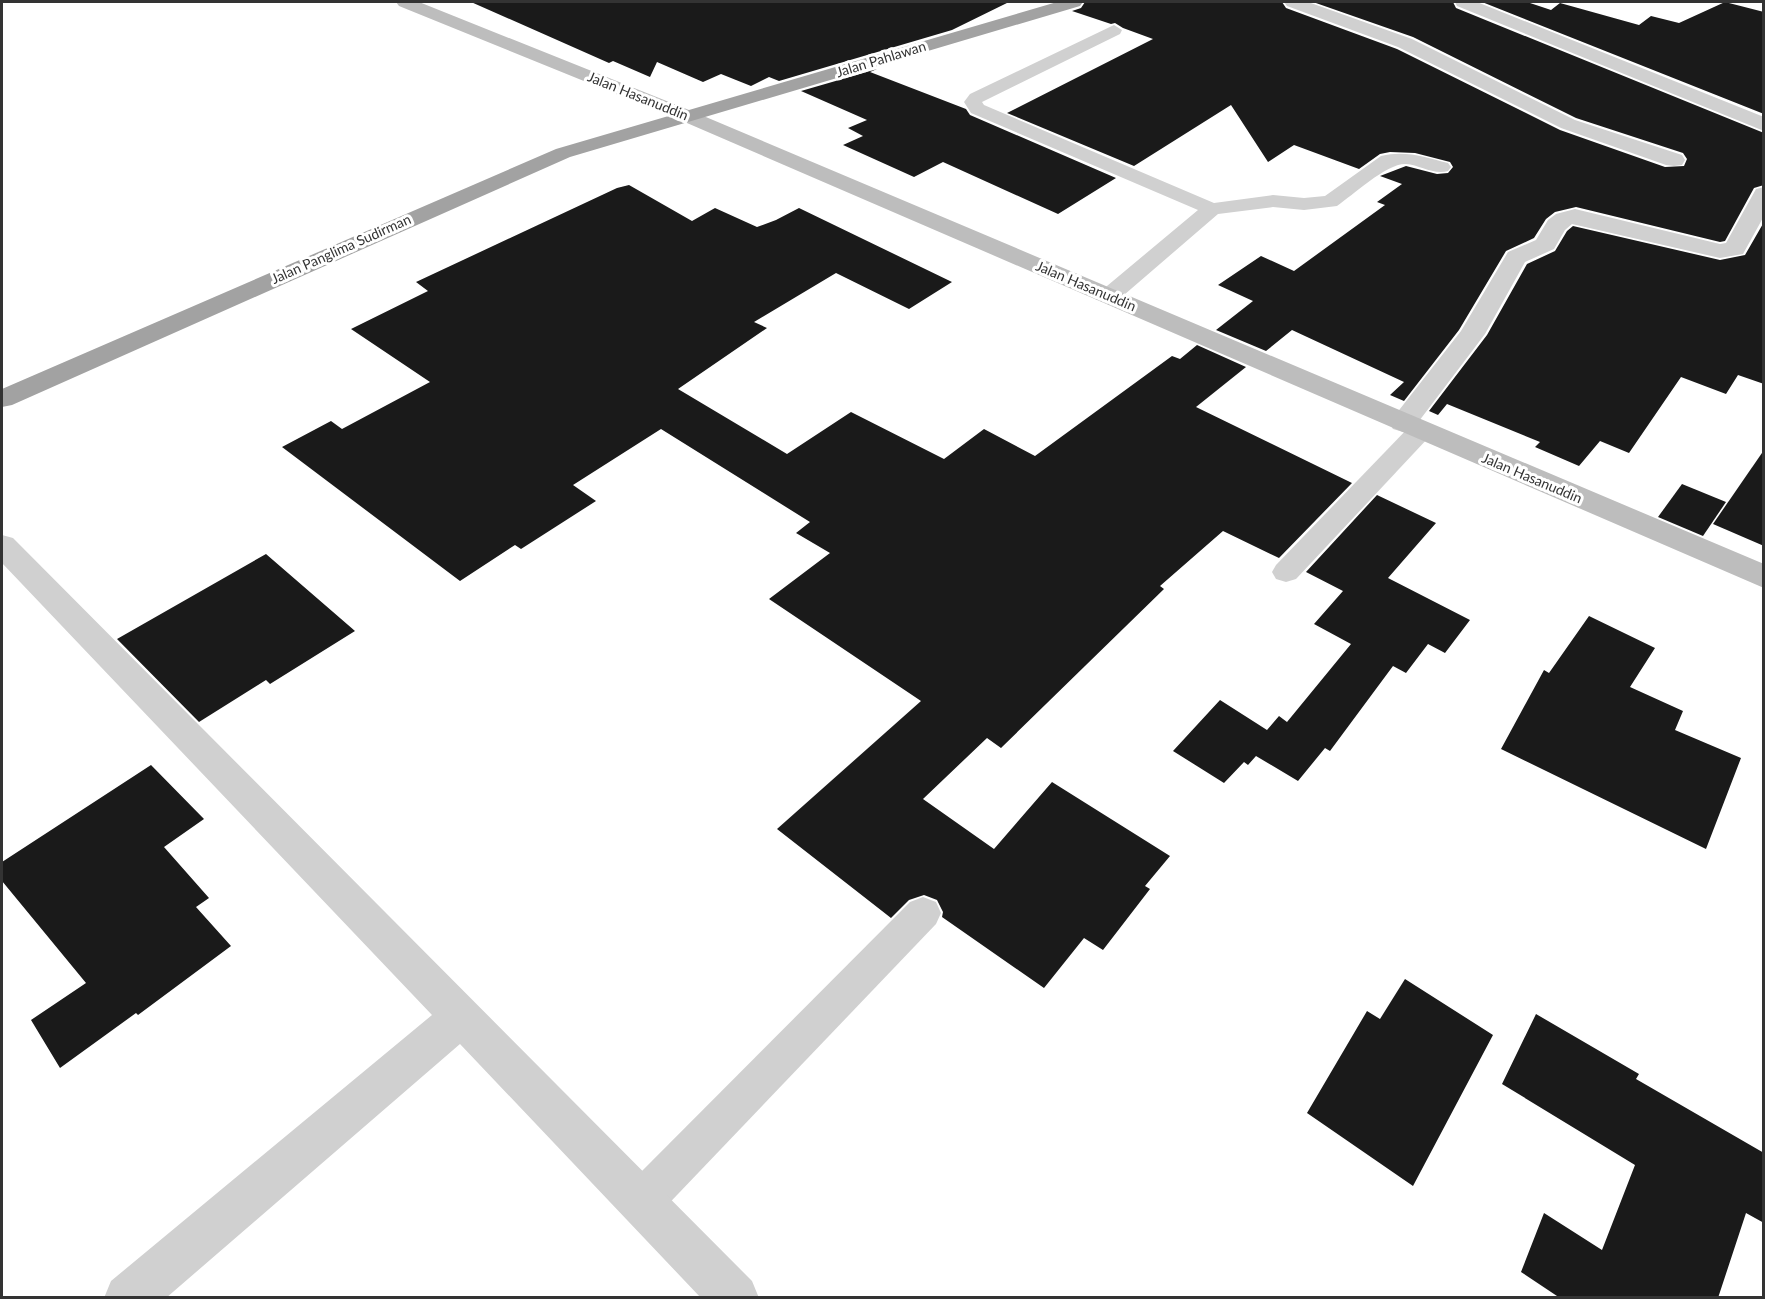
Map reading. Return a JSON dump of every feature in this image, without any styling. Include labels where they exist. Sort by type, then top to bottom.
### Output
[{"type":"highway","name":"Jalan Pahlawan","points":[[687,116],[1074,2]]},
{"type":"highway","name":"Jalan Panglima Sudirman","points":[[2,399],[563,153],[687,116]]},
{"type":"main road","name":"Jalan Hasanuddin","points":[[405,2],[687,116],[1764,577]]},
{"type":"street","points":[[1293,2],[1405,43],[1568,124],[1674,160]]},
{"type":"street","points":[[1463,2],[1764,125]]},
{"type":"street","points":[[1411,427],[1472,334],[1516,257],[1546,244],[1556,223],[1566,217],[1575,216],[1720,251],[1735,249],[1764,194]]},
{"type":"street","points":[[2,545],[735,1298]]},
{"type":"street","points":[[128,1298],[461,1017]]},
{"type":"lane","points":[[1114,30],[976,98],[973,104],[978,109],[1212,209],[1273,201],[1304,204],[1330,202],[1388,160],[1407,158],[1441,167]]},
{"type":"lane","points":[[1109,296],[1212,209]]},
{"type":"lane","points":[[1286,572],[1411,427]]},
{"type":"lane","points":[[642,1202],[923,913]]},
{"type":"building","points":[[471,2],[1009,2],[952,30],[779,81],[769,77],[751,86],[721,74],[703,82],[657,62],[650,77],[613,61],[609,63]]},
{"type":"building","points":[[1085,2],[1282,2],[1286,8],[1397,49],[1560,130],[1665,167],[1684,166],[1687,159],[1683,153],[1576,118],[1413,37],[1313,2],[1453,2],[1456,8],[1764,133],[1764,185],[1754,188],[1725,241],[1720,242],[1576,207],[1555,212],[1546,219],[1534,238],[1506,251],[1459,330],[1404,401],[1390,395],[1404,382],[1292,330],[1266,351],[1216,330],[1253,301],[1218,285],[1261,256],[1294,271],[1385,205],[1377,202],[1402,184],[1380,176],[1406,166],[1437,174],[1448,173],[1453,167],[1450,162],[1415,153],[1390,152],[1380,154],[1359,169],[1294,145],[1268,162],[1231,105],[1134,166],[1007,113],[1153,39],[1115,23],[1111,24],[1072,11],[1081,8]]},
{"type":"building","points":[[1482,2],[1527,2],[1551,10],[1560,3],[1639,25],[1651,16],[1679,23],[1725,2],[1764,12],[1764,114]]},
{"type":"building","points":[[877,69],[870,72],[966,109],[970,115],[1116,178],[1058,214],[943,162],[914,177],[843,145],[863,136],[848,128],[867,120],[801,91]]},
{"type":"building","points":[[629,185],[692,221],[715,208],[757,227],[799,208],[952,282],[909,309],[836,273],[754,322],[767,328],[678,389],[787,454],[851,412],[944,459],[984,429],[1035,456],[1172,356],[1180,359],[1197,345],[1246,367],[1196,407],[1352,483],[1279,558],[1223,531],[1160,586],[1164,589],[1001,748],[987,738],[923,799],[994,849],[1052,782],[1170,856],[1145,886],[1150,889],[1103,950],[1084,938],[1044,988],[942,917],[943,912],[937,900],[924,895],[909,900],[891,918],[777,829],[921,701],[769,599],[830,553],[796,533],[810,522],[661,429],[573,485],[596,501],[521,549],[515,545],[460,581],[282,447],[331,421],[342,429],[430,382],[351,329],[428,291],[416,282],[617,188]]},
{"type":"building","points":[[1764,222],[1764,384],[1738,375],[1726,394],[1681,377],[1629,453],[1600,441],[1579,466],[1535,447],[1540,442],[1447,404],[1438,415],[1429,411],[1487,335],[1527,264],[1555,251],[1567,231],[1573,226],[1720,260],[1745,255]]},
{"type":"building","points":[[1764,450],[1764,546],[1713,524]]},
{"type":"building","points":[[1682,484],[1726,502],[1703,536],[1658,517]]},
{"type":"building","points":[[1377,495],[1436,523],[1388,578],[1470,620],[1445,653],[1428,644],[1406,673],[1393,666],[1330,751],[1325,748],[1298,781],[1256,756],[1248,765],[1244,762],[1224,783],[1173,751],[1220,700],[1267,730],[1279,716],[1287,722],[1351,644],[1314,624],[1343,591],[1306,572]]},
{"type":"building","points":[[266,554],[355,631],[270,684],[266,680],[199,722],[117,639]]},
{"type":"building","points":[[1589,616],[1655,648],[1630,687],[1683,711],[1675,730],[1741,758],[1706,849],[1501,749],[1544,670],[1549,673]]},
{"type":"building","points":[[151,765],[204,819],[164,847],[209,898],[196,907],[231,946],[138,1015],[136,1013],[60,1068],[31,1020],[86,983],[2,881],[2,862]]},
{"type":"building","points":[[1405,979],[1493,1035],[1413,1186],[1307,1113],[1367,1011],[1380,1019]]},
{"type":"building","points":[[1536,1014],[1639,1074],[1636,1079],[1764,1153],[1764,1223],[1746,1213],[1718,1298],[1560,1298],[1521,1272],[1544,1213],[1602,1250],[1635,1165],[1502,1084]]}]
